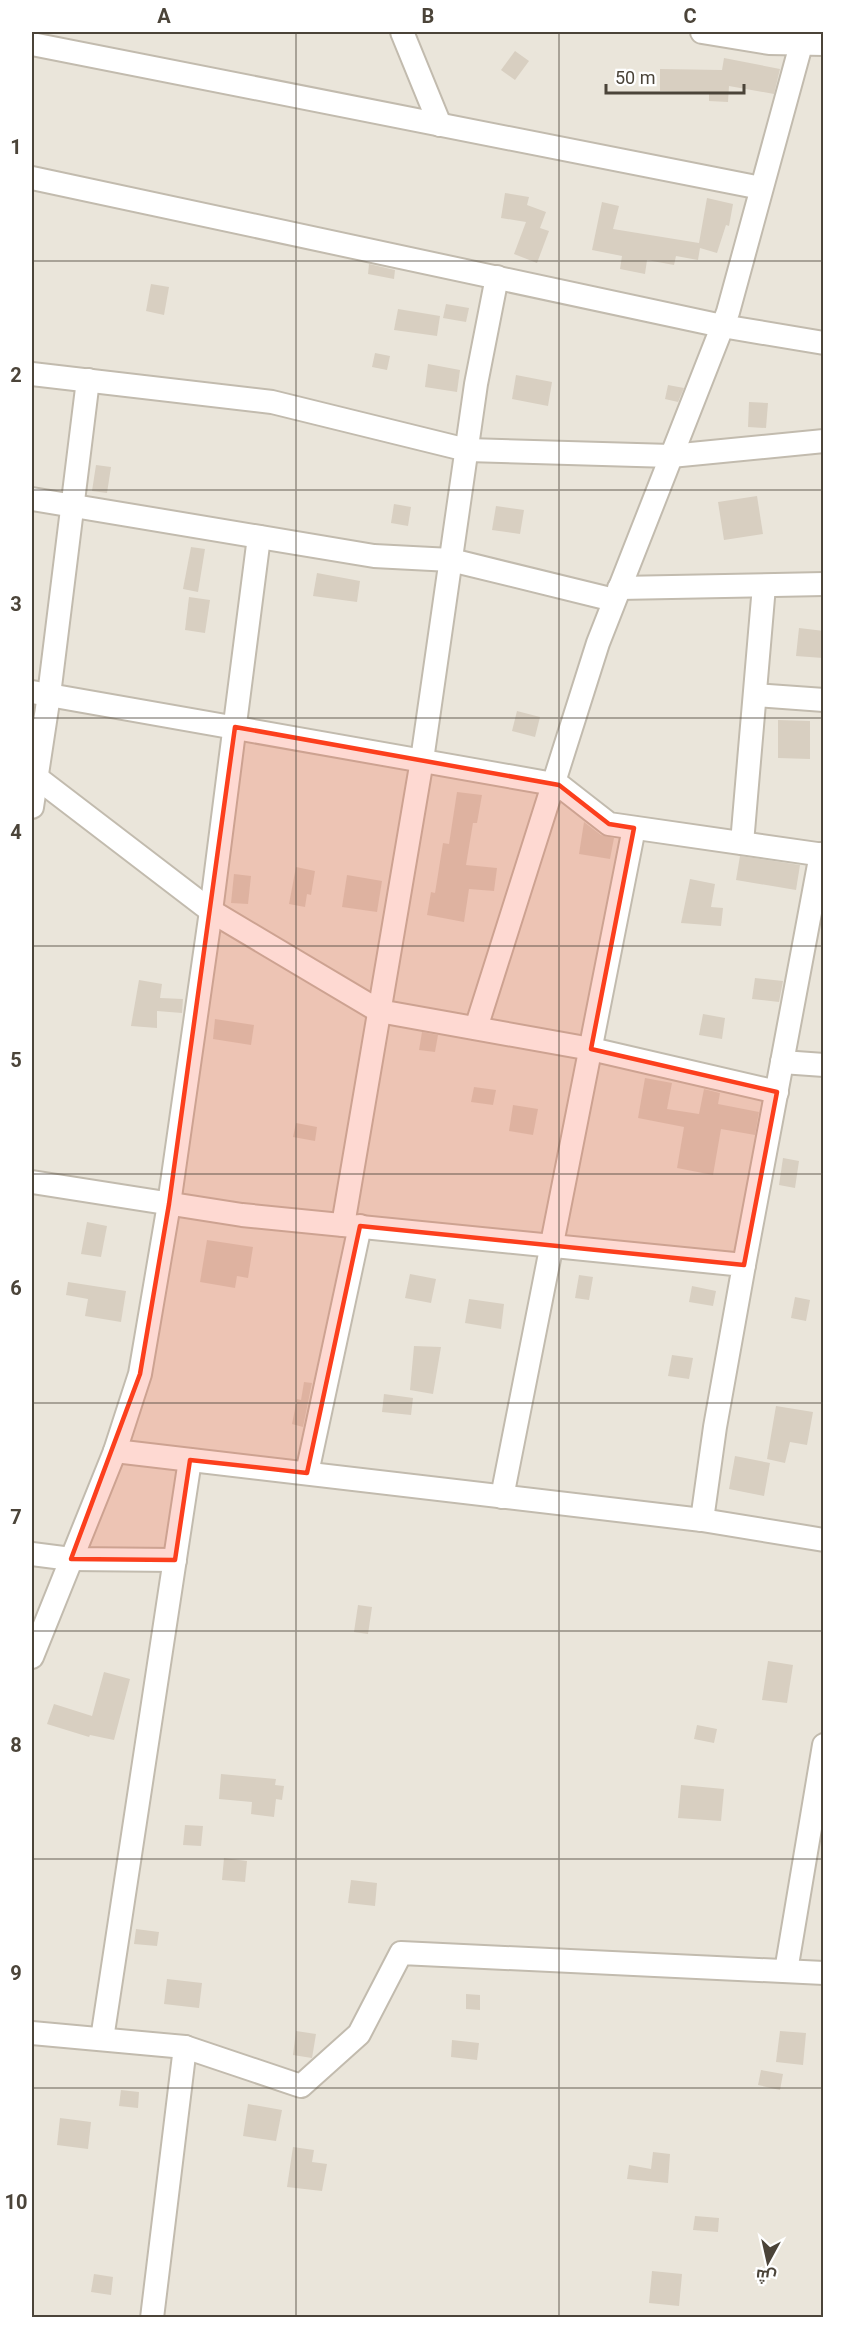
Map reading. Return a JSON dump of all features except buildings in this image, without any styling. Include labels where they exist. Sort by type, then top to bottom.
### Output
[{"type":"street","points":[[402,32],[440,125]]},
{"type":"street","points":[[702,32],[769,43],[801,38],[824,44]]},
{"type":"street","points":[[476,1028],[598,643],[723,326],[801,38]]},
{"type":"street","points":[[32,44],[761,188]]},
{"type":"street","points":[[32,178],[723,326],[824,343]]},
{"type":"street","points":[[307,1473],[352,1226],[380,1011],[422,760],[467,450],[497,277]]},
{"type":"street","points":[[32,374],[272,402],[467,450],[671,456],[824,441]]},
{"type":"street","points":[[32,807],[36,777],[40,693],[72,506],[88,380]]},
{"type":"street","points":[[32,499],[374,556],[451,560],[617,594],[764,585],[824,584]]},
{"type":"street","points":[[32,1657],[115,1451],[141,1374],[169,1204],[211,911],[259,537]]},
{"type":"street","points":[[741,843],[764,585]]},
{"type":"street","points":[[40,693],[559,784],[609,824],[822,854],[744,1265],[715,1427],[702,1520]]},
{"type":"street","points":[[755,695],[824,700]]},
{"type":"street","points":[[36,777],[211,911],[380,1011],[591,1048],[777,1092]]},
{"type":"street","points":[[502,1497],[634,828]]},
{"type":"street","points":[[782,1062],[824,1065]]},
{"type":"street","points":[[32,1182],[242,1215],[744,1265]]},
{"type":"street","points":[[115,1451],[702,1520],[824,1540]]},
{"type":"street","points":[[102,2039],[190,1460]]},
{"type":"street","points":[[32,1554],[71,1559],[175,1560]]},
{"type":"street","points":[[786,1971],[824,1745]]},
{"type":"street","points":[[32,2032],[185,2047],[301,2086],[359,2034],[401,1953],[824,1973]]},
{"type":"street","points":[[152,2318],[185,2047]]},
{"type":"highlighted area","points":[[235,727],[559,785],[609,824],[634,828],[591,1049],[777,1092],[744,1265],[360,1226],[307,1473],[190,1460],[175,1560],[71,1559],[140,1374],[169,1204]]},
{"type":"shaded area","points":[[32,32],[823,32],[823,2317],[32,2317]]}]
